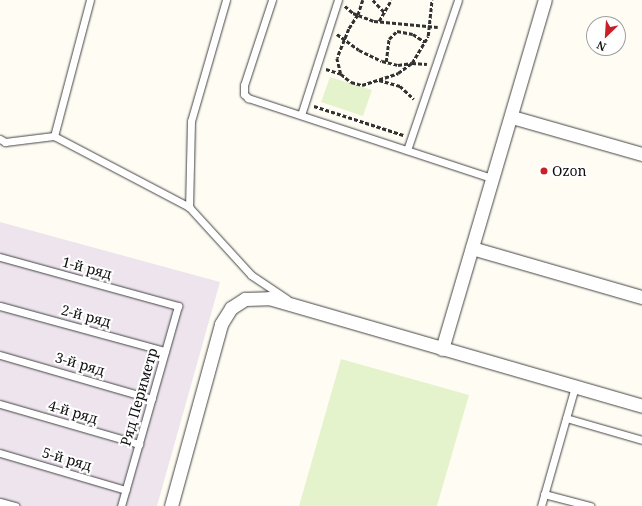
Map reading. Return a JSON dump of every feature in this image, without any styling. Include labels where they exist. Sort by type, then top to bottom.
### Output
[{"type":"street","points":[[442,349],[494,179],[545,0]]},
{"type":"street","points":[[512,117],[642,154]]},
{"type":"street","points":[[472,248],[642,297]]},
{"type":"street","points":[[171,506],[221,324],[231,308],[245,299],[269,298],[642,406]]},
{"type":"lane","points":[[54,136],[90,0]]},
{"type":"lane","points":[[189,207],[190,121],[226,0]]},
{"type":"lane","points":[[272,0],[244,85],[244,94],[254,101],[301,115],[494,179]]},
{"type":"lane","points":[[407,150],[458,0]]},
{"type":"lane","points":[[301,115],[340,2]]},
{"type":"lane","points":[[0,139],[5,142],[54,136],[189,207],[251,275],[299,307]]},
{"type":"lane","name":"1-й ряд","points":[[0,257],[166,303]]},
{"type":"lane","name":"Ряд Периметр","points":[[122,506],[178,306],[166,303]]},
{"type":"lane","name":"2-й ряд","points":[[0,306],[165,351]]},
{"type":"lane","name":"3-й ряд","points":[[0,355],[152,399]]},
{"type":"lane","points":[[541,506],[574,387]]},
{"type":"lane","name":"4-й ряд","points":[[0,404],[139,444]]},
{"type":"lane","points":[[566,418],[642,440]]},
{"type":"lane","name":"5-й ряд","points":[[0,453],[126,490]]},
{"type":"lane","points":[[544,494],[590,506]]},
{"type":"lane","points":[[0,502],[15,506]]},
{"type":"path","points":[[341,74],[337,58],[344,41],[358,16],[363,0]]},
{"type":"path","points":[[373,0],[385,13]]},
{"type":"path","points":[[379,22],[391,0]]},
{"type":"path","points":[[317,66],[341,74],[351,82],[362,85],[398,73],[412,63],[425,42],[430,27],[432,0]]},
{"type":"path","points":[[340,2],[358,16],[379,22],[430,27],[449,27]]},
{"type":"path","points":[[386,62],[389,39],[397,31],[413,34],[425,42]]},
{"type":"path","points":[[344,41],[386,62],[404,65],[412,63],[435,66]]},
{"type":"path","points":[[379,80],[404,89],[420,110]]},
{"type":"path","points":[[305,103],[411,138]]},
{"type":"shaded area","points":[[0,222],[220,282],[157,506],[0,506]]},
{"type":"green space","points":[[330,77],[372,90],[363,116],[321,102]]},
{"type":"green space","points":[[341,359],[469,395],[437,506],[299,506]]},
{"type":"place","name":"Ozon","points":[[544,171]]}]
